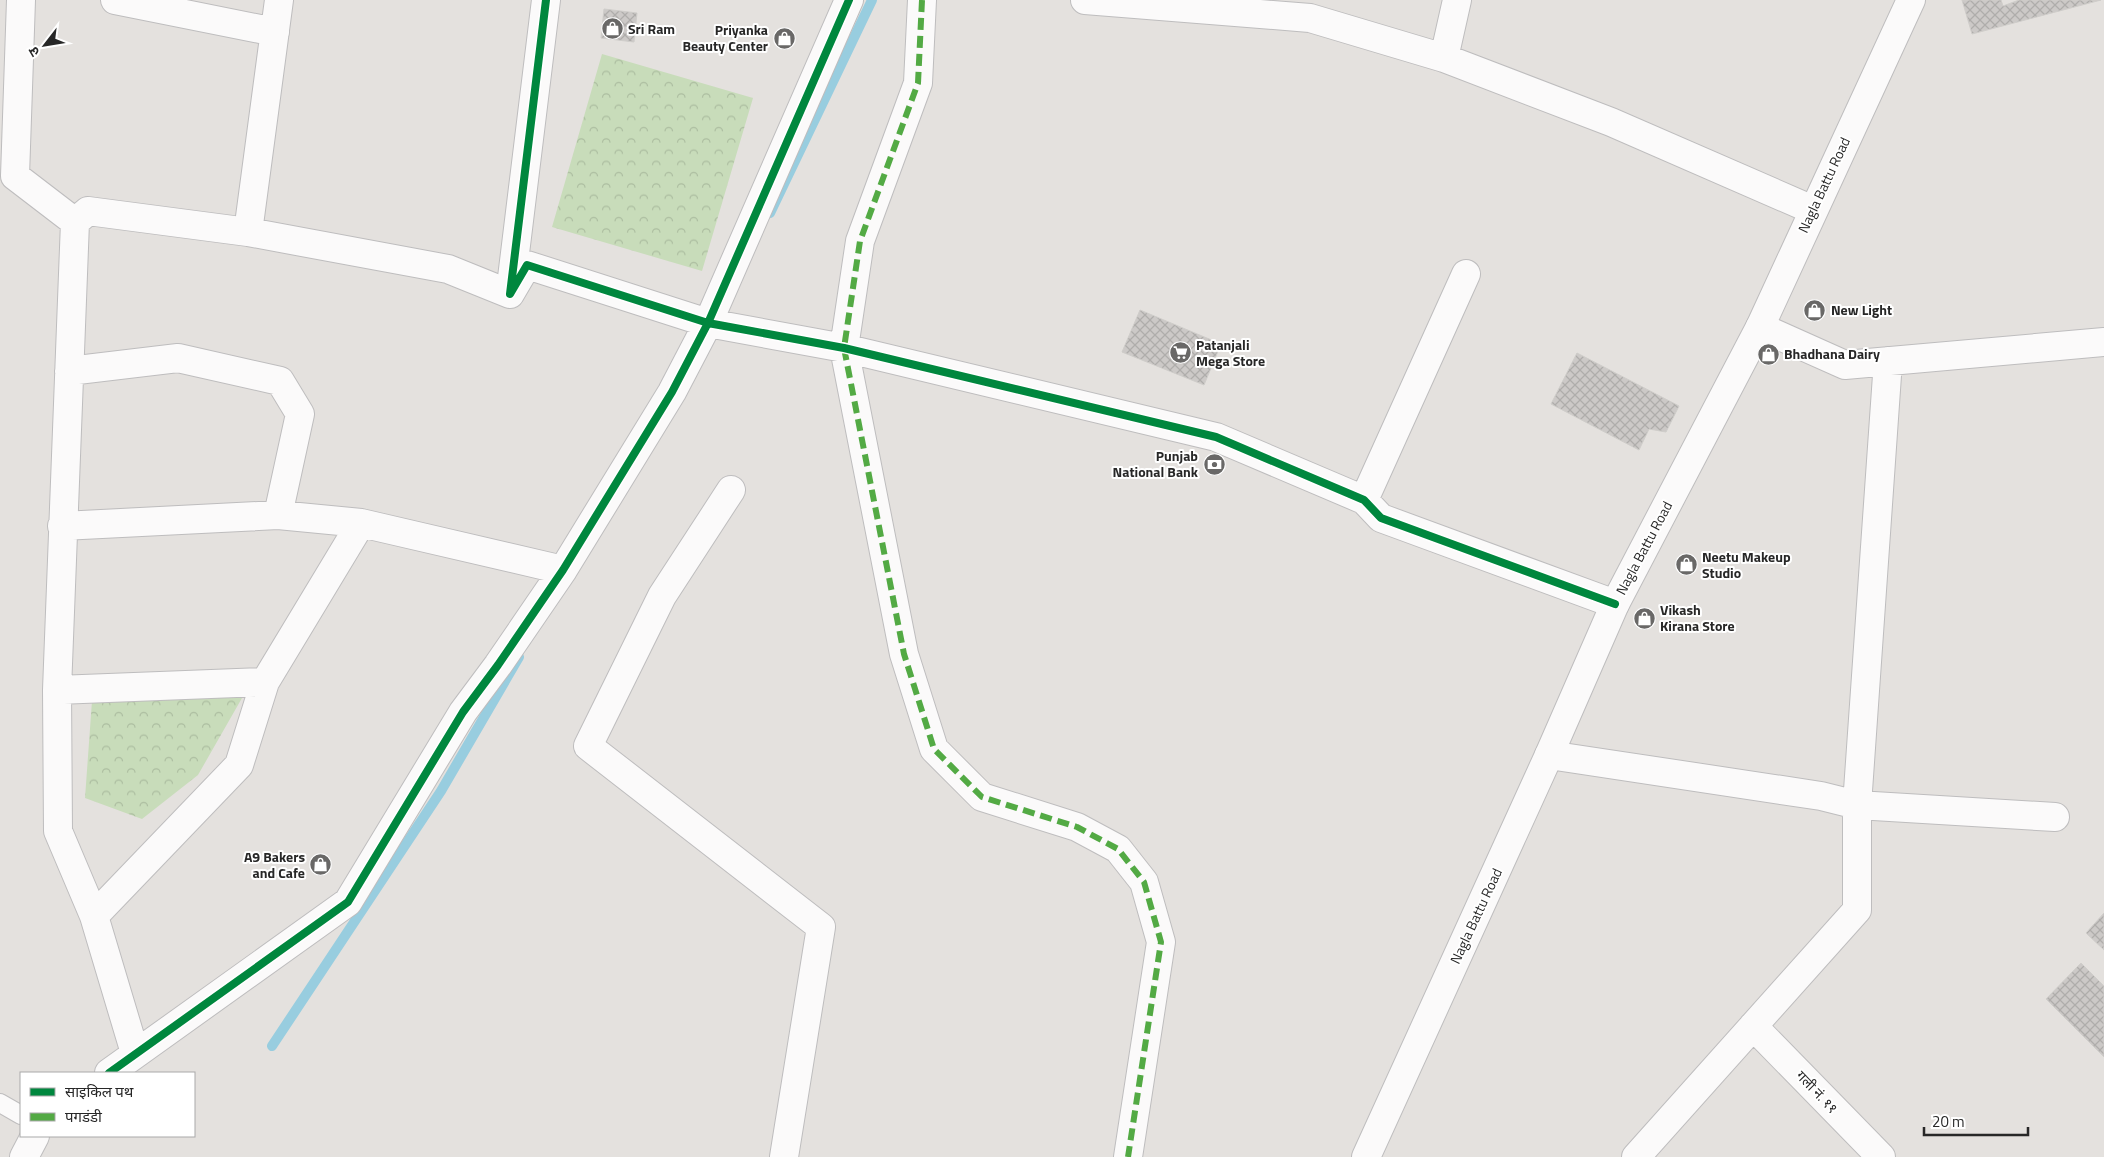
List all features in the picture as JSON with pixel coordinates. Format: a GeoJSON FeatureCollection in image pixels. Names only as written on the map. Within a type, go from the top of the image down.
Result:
{"type":"FeatureCollection","features":[{"type":"Feature","properties":{"kind":"street"},"geometry":{"type":"LineString","coordinates":[[20,0],[15,176],[75,222]]}},
{"type":"Feature","properties":{"kind":"street"},"geometry":{"type":"LineString","coordinates":[[115,0],[275,32]]}},
{"type":"Feature","properties":{"kind":"street"},"geometry":{"type":"LineString","coordinates":[[248,232],[279,0]]}},
{"type":"Feature","properties":{"kind":"street"},"geometry":{"type":"LineString","coordinates":[[510,294],[546,0]]}},
{"type":"Feature","properties":{"kind":"street"},"geometry":{"type":"LineString","coordinates":[[110,1072],[348,902],[464,712],[563,570],[672,392],[719,325],[849,0]]}},
{"type":"Feature","properties":{"kind":"street"},"geometry":{"type":"LineString","coordinates":[[922,0],[918,83],[860,241],[844,348],[904,654],[934,749],[982,797],[1077,827],[1118,849],[1144,882],[1161,942],[1128,1157]]}},
{"type":"Feature","properties":{"kind":"street"},"geometry":{"type":"LineString","coordinates":[[1085,0],[1310,18],[1444,58],[1611,122],[1813,210]]}},
{"type":"Feature","properties":{"kind":"street"},"geometry":{"type":"LineString","coordinates":[[1444,58],[1457,0]]}},
{"type":"Feature","properties":{"kind":"street","name":"Nagla Battu Road"},"geometry":{"type":"LineString","coordinates":[[1366,1157],[1549,755],[1615,604],[1760,326],[1911,0]]}},
{"type":"Feature","properties":{"kind":"street"},"geometry":{"type":"LineString","coordinates":[[135,1053],[94,916],[58,831],[57,690],[75,222],[88,211],[248,232],[448,269],[510,294]]}},
{"type":"Feature","properties":{"kind":"street"},"geometry":{"type":"LineString","coordinates":[[510,294],[527,264],[719,325],[844,348],[1216,437],[1364,500],[1381,518],[1615,604]]}},
{"type":"Feature","properties":{"kind":"street"},"geometry":{"type":"LineString","coordinates":[[1364,500],[1466,274]]}},
{"type":"Feature","properties":{"kind":"street"},"geometry":{"type":"LineString","coordinates":[[1760,326],[1845,365],[2104,342]]}},
{"type":"Feature","properties":{"kind":"street"},"geometry":{"type":"LineString","coordinates":[[69,371],[178,358],[280,381],[300,414],[278,515]]}},
{"type":"Feature","properties":{"kind":"street"},"geometry":{"type":"LineString","coordinates":[[1636,1157],[1857,910],[1857,805],[1888,361]]}},
{"type":"Feature","properties":{"kind":"street"},"geometry":{"type":"LineString","coordinates":[[731,490],[662,596],[588,746],[821,927],[784,1157]]}},
{"type":"Feature","properties":{"kind":"street"},"geometry":{"type":"LineString","coordinates":[[62,526],[278,515],[361,523],[563,570]]}},
{"type":"Feature","properties":{"kind":"street"},"geometry":{"type":"LineString","coordinates":[[94,916],[239,765],[265,682],[361,523]]}},
{"type":"Feature","properties":{"kind":"street"},"geometry":{"type":"LineString","coordinates":[[57,690],[265,682]]}},
{"type":"Feature","properties":{"kind":"street"},"geometry":{"type":"LineString","coordinates":[[1549,755],[1821,796],[1857,805],[2056,817]]}},
{"type":"Feature","properties":{"kind":"street","name":"गली नं. ११"},"geometry":{"type":"LineString","coordinates":[[1753,1026],[1881,1157]]}},
{"type":"Feature","properties":{"kind":"street"},"geometry":{"type":"LineString","coordinates":[[24,1157],[35,1137]]}},
{"type":"Feature","properties":{"kind":"lane"},"geometry":{"type":"LineString","coordinates":[[0,1103],[20,1114]]}},
{"type":"Feature","properties":{"kind":"green space"},"geometry":{"type":"Polygon","coordinates":[[[602,54],[753,98],[702,271],[552,227],[602,54]]]}},
{"type":"Feature","properties":{"kind":"green space"},"geometry":{"type":"Polygon","coordinates":[[[93,687],[242,698],[198,775],[142,819],[85,798],[93,687]]]}},
{"type":"Feature","properties":{"kind":"building"},"geometry":{"type":"Polygon","coordinates":[[[1962,0],[2001,0],[2003,6],[2019,0],[2101,0],[1972,34],[1962,0]]]}},
{"type":"Feature","properties":{"kind":"building"},"geometry":{"type":"Polygon","coordinates":[[[604,9],[637,13],[634,42],[601,38],[604,9]]]}},
{"type":"Feature","properties":{"kind":"building"},"geometry":{"type":"Polygon","coordinates":[[[1140,310],[1221,344],[1204,385],[1122,352],[1140,310]]]}},
{"type":"Feature","properties":{"kind":"building"},"geometry":{"type":"Polygon","coordinates":[[[1577,353],[1679,406],[1666,432],[1649,429],[1639,450],[1551,404],[1577,353]]]}},
{"type":"Feature","properties":{"kind":"building"},"geometry":{"type":"Polygon","coordinates":[[[2104,913],[2104,950],[2086,933],[2104,913]]]}},
{"type":"Feature","properties":{"kind":"building"},"geometry":{"type":"Polygon","coordinates":[[[2081,963],[2104,986],[2104,1057],[2046,999],[2081,963]]]}},
{"type":"Feature","properties":{"kind":"waterway"},"geometry":{"type":"LineString","coordinates":[[770,213],[872,0]]}},
{"type":"Feature","properties":{"kind":"waterway"},"geometry":{"type":"LineString","coordinates":[[272,1046],[441,791],[519,657]]}},
{"type":"Feature","properties":{"kind":"marked path"},"geometry":{"type":"LineString","coordinates":[[922,0],[918,83],[860,241],[844,348],[904,654],[934,749],[982,797],[1077,827],[1118,849],[1144,882],[1161,942],[1128,1157]]}},
{"type":"Feature","properties":{"kind":"cycle path"},"geometry":{"type":"LineString","coordinates":[[546,0],[510,294],[527,265],[708,323],[844,348],[1216,437],[1364,500],[1381,518],[1615,604]]}},
{"type":"Feature","properties":{"kind":"cycle path"},"geometry":{"type":"LineString","coordinates":[[110,1072],[348,902],[463,712],[498,665],[563,570],[672,392],[708,323],[849,0]]}},
{"type":"Feature","properties":{"kind":"place","name":"Sri Ram"},"geometry":{"type":"Point","coordinates":[612,29]}},
{"type":"Feature","properties":{"kind":"place","name":"Priyanka Beauty Center"},"geometry":{"type":"Point","coordinates":[784,38]}},
{"type":"Feature","properties":{"kind":"place","name":"New Light"},"geometry":{"type":"Point","coordinates":[1815,310]}},
{"type":"Feature","properties":{"kind":"place","name":"Patanjali Mega Store"},"geometry":{"type":"Point","coordinates":[1180,353]}},
{"type":"Feature","properties":{"kind":"place","name":"Bhadhana Dairy"},"geometry":{"type":"Point","coordinates":[1768,354]}},
{"type":"Feature","properties":{"kind":"place","name":"Punjab National Bank"},"geometry":{"type":"Point","coordinates":[1214,464]}},
{"type":"Feature","properties":{"kind":"place","name":"Neetu Makeup Studio"},"geometry":{"type":"Point","coordinates":[1686,565]}},
{"type":"Feature","properties":{"kind":"place","name":"Vikash Kirana Store"},"geometry":{"type":"Point","coordinates":[1644,618]}},
{"type":"Feature","properties":{"kind":"place","name":"A9 Bakers and Cafe"},"geometry":{"type":"Point","coordinates":[321,865]}}]}
